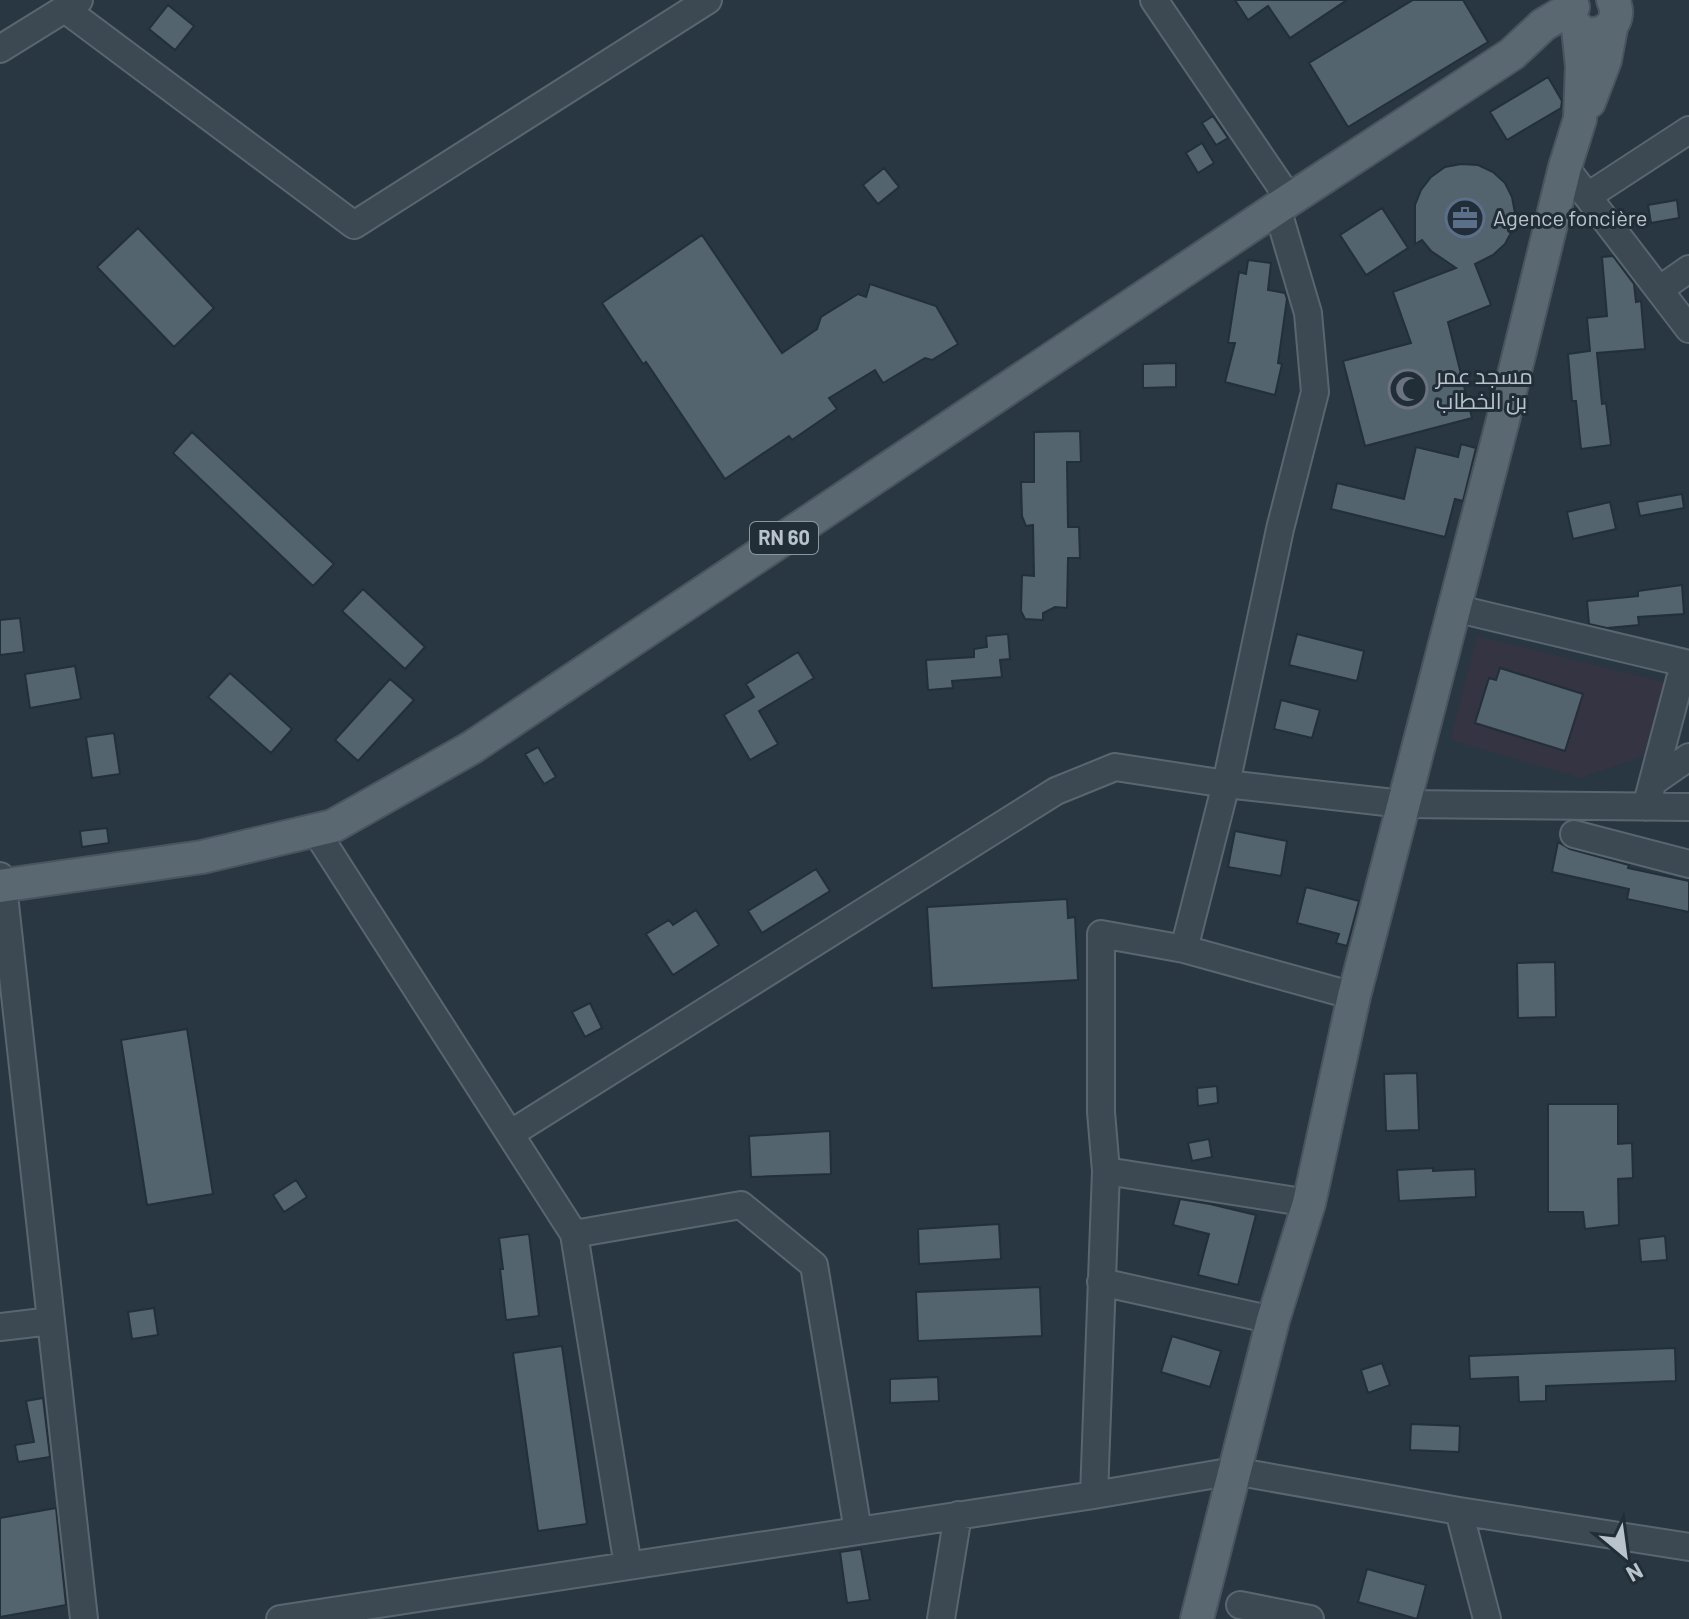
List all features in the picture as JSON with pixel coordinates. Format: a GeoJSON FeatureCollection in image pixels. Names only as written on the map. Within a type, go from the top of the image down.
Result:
{"type":"FeatureCollection","features":[{"type":"Feature","properties":{"kind":"main road","name":"RN 60"},"geometry":{"type":"LineString","coordinates":[[1,883],[202,857],[333,826],[471,748],[1512,54],[1543,25],[1592,13]]}},
{"type":"Feature","properties":{"kind":"main road"},"geometry":{"type":"LineString","coordinates":[[1197,1619],[1273,1320],[1309,1203],[1354,996],[1507,405],[1565,167],[1580,119],[1605,60],[1592,13]]}},
{"type":"Feature","properties":{"kind":"street"},"geometry":{"type":"LineString","coordinates":[[0,49],[72,4],[354,225],[708,0]]}},
{"type":"Feature","properties":{"kind":"street"},"geometry":{"type":"LineString","coordinates":[[1154,0],[1284,204],[1308,313],[1315,392],[1280,529],[1226,784],[1184,949]]}},
{"type":"Feature","properties":{"kind":"street"},"geometry":{"type":"LineString","coordinates":[[1588,196],[1689,130]]}},
{"type":"Feature","properties":{"kind":"street"},"geometry":{"type":"LineString","coordinates":[[1565,167],[1689,329]]}},
{"type":"Feature","properties":{"kind":"street"},"geometry":{"type":"LineString","coordinates":[[1659,290],[1689,269]]}},
{"type":"Feature","properties":{"kind":"street"},"geometry":{"type":"LineString","coordinates":[[1454,608],[1689,664]]}},
{"type":"Feature","properties":{"kind":"street"},"geometry":{"type":"LineString","coordinates":[[1650,795],[1680,679],[1689,673]]}},
{"type":"Feature","properties":{"kind":"street"},"geometry":{"type":"LineString","coordinates":[[1650,795],[1689,757]]}},
{"type":"Feature","properties":{"kind":"street"},"geometry":{"type":"LineString","coordinates":[[510,1134],[1056,791],[1115,767],[1226,784],[1403,804],[1650,795],[1689,807]]}},
{"type":"Feature","properties":{"kind":"street"},"geometry":{"type":"LineString","coordinates":[[315,830],[574,1234],[628,1566]]}},
{"type":"Feature","properties":{"kind":"street"},"geometry":{"type":"LineString","coordinates":[[1574,834],[1689,864]]}},
{"type":"Feature","properties":{"kind":"street"},"geometry":{"type":"LineString","coordinates":[[1,883],[84,1619]]}},
{"type":"Feature","properties":{"kind":"street"},"geometry":{"type":"LineString","coordinates":[[1094,1495],[1106,1171],[1101,1112],[1101,934],[1184,949],[1354,996]]}},
{"type":"Feature","properties":{"kind":"street"},"geometry":{"type":"LineString","coordinates":[[1106,1171],[1309,1203]]}},
{"type":"Feature","properties":{"kind":"street"},"geometry":{"type":"LineString","coordinates":[[574,1234],[741,1205],[814,1265],[858,1531]]}},
{"type":"Feature","properties":{"kind":"street"},"geometry":{"type":"LineString","coordinates":[[1101,1282],[1273,1320]]}},
{"type":"Feature","properties":{"kind":"street"},"geometry":{"type":"LineString","coordinates":[[0,1327],[51,1321]]}},
{"type":"Feature","properties":{"kind":"street"},"geometry":{"type":"LineString","coordinates":[[280,1619],[1234,1471],[1689,1547]]}},
{"type":"Feature","properties":{"kind":"street"},"geometry":{"type":"LineString","coordinates":[[1459,1511],[1487,1619]]}},
{"type":"Feature","properties":{"kind":"street"},"geometry":{"type":"LineString","coordinates":[[941,1619],[958,1515]]}},
{"type":"Feature","properties":{"kind":"street"},"geometry":{"type":"LineString","coordinates":[[1240,1605],[1310,1619]]}},
{"type":"Feature","properties":{"kind":"shaded area"},"geometry":{"type":"Polygon","coordinates":[[[1477,636],[1665,682],[1648,755],[1580,778],[1450,740],[1477,636]]]}},
{"type":"Feature","properties":{"kind":"building"},"geometry":{"type":"Polygon","coordinates":[[[1235,0],[1347,0],[1290,38],[1268,6],[1248,20],[1235,0]]]}},
{"type":"Feature","properties":{"kind":"building"},"geometry":{"type":"Polygon","coordinates":[[[1413,0],[1463,0],[1488,42],[1348,127],[1309,63],[1413,0]]]}},
{"type":"Feature","properties":{"kind":"building"},"geometry":{"type":"Polygon","coordinates":[[[168,5],[194,26],[175,50],[149,29],[168,5]]]}},
{"type":"Feature","properties":{"kind":"building"},"geometry":{"type":"Polygon","coordinates":[[[1548,77],[1562,101],[1561,108],[1507,140],[1490,112],[1548,77]]]}},
{"type":"Feature","properties":{"kind":"building"},"geometry":{"type":"Polygon","coordinates":[[[1213,116],[1228,138],[1216,145],[1202,123],[1213,116]]]}},
{"type":"Feature","properties":{"kind":"building"},"geometry":{"type":"Polygon","coordinates":[[[1202,143],[1214,163],[1198,173],[1186,153],[1202,143]]]}},
{"type":"Feature","properties":{"kind":"building"},"geometry":{"type":"Polygon","coordinates":[[[1478,165],[1493,172],[1505,183],[1515,213],[1513,229],[1505,244],[1493,255],[1475,264],[1491,305],[1448,322],[1472,418],[1365,446],[1343,361],[1411,343],[1393,292],[1456,268],[1431,251],[1422,240],[1415,244],[1415,205],[1431,177],[1445,167],[1478,165]]]}},
{"type":"Feature","properties":{"kind":"building"},"geometry":{"type":"Polygon","coordinates":[[[884,168],[899,187],[878,204],[863,185],[884,168]]]}},
{"type":"Feature","properties":{"kind":"building"},"geometry":{"type":"Polygon","coordinates":[[[1677,200],[1679,218],[1651,223],[1648,205],[1677,200]]]}},
{"type":"Feature","properties":{"kind":"building"},"geometry":{"type":"Polygon","coordinates":[[[1382,208],[1408,248],[1366,275],[1340,235],[1382,208]]]}},
{"type":"Feature","properties":{"kind":"building"},"geometry":{"type":"Polygon","coordinates":[[[138,228],[214,308],[174,347],[97,267],[138,228]]]}},
{"type":"Feature","properties":{"kind":"building"},"geometry":{"type":"Polygon","coordinates":[[[702,235],[782,353],[817,329],[821,317],[858,294],[866,297],[870,284],[936,306],[958,344],[932,360],[925,358],[883,383],[875,370],[829,398],[837,409],[792,440],[789,436],[725,479],[602,303],[702,235]]]}},
{"type":"Feature","properties":{"kind":"building"},"geometry":{"type":"Polygon","coordinates":[[[1613,256],[1634,284],[1636,302],[1641,301],[1645,349],[1597,353],[1602,404],[1606,403],[1611,445],[1581,449],[1576,401],[1572,401],[1568,354],[1590,351],[1587,318],[1607,316],[1602,257],[1613,256]]]}},
{"type":"Feature","properties":{"kind":"building"},"geometry":{"type":"Polygon","coordinates":[[[1248,260],[1271,263],[1268,290],[1285,293],[1287,299],[1278,363],[1282,364],[1275,395],[1225,382],[1235,343],[1228,343],[1239,272],[1246,274],[1248,260]]]}},
{"type":"Feature","properties":{"kind":"building"},"geometry":{"type":"Polygon","coordinates":[[[1176,363],[1176,387],[1143,388],[1143,364],[1176,363]]]}},
{"type":"Feature","properties":{"kind":"building"},"geometry":{"type":"Polygon","coordinates":[[[1080,431],[1081,462],[1067,462],[1068,527],[1079,527],[1080,558],[1068,558],[1067,608],[1055,607],[1043,613],[1043,620],[1025,619],[1021,611],[1022,575],[1034,576],[1033,525],[1026,526],[1022,516],[1021,482],[1034,482],[1034,432],[1080,431]]]}},
{"type":"Feature","properties":{"kind":"building"},"geometry":{"type":"Polygon","coordinates":[[[192,432],[334,564],[313,586],[173,453],[192,432]]]}},
{"type":"Feature","properties":{"kind":"building"},"geometry":{"type":"Polygon","coordinates":[[[1461,444],[1476,448],[1463,501],[1455,499],[1445,537],[1331,509],[1337,483],[1404,499],[1416,447],[1458,457],[1461,444]]]}},
{"type":"Feature","properties":{"kind":"building"},"geometry":{"type":"Polygon","coordinates":[[[1682,494],[1684,508],[1640,516],[1637,502],[1682,494]]]}},
{"type":"Feature","properties":{"kind":"building"},"geometry":{"type":"Polygon","coordinates":[[[1610,502],[1616,529],[1573,539],[1567,512],[1610,502]]]}},
{"type":"Feature","properties":{"kind":"building"},"geometry":{"type":"Polygon","coordinates":[[[1682,585],[1684,614],[1638,617],[1639,625],[1607,628],[1589,624],[1587,601],[1638,596],[1638,591],[1682,585]]]}},
{"type":"Feature","properties":{"kind":"building"},"geometry":{"type":"Polygon","coordinates":[[[363,589],[425,647],[405,669],[342,611],[363,589]]]}},
{"type":"Feature","properties":{"kind":"building"},"geometry":{"type":"Polygon","coordinates":[[[20,618],[24,652],[0,655],[0,620],[20,618]]]}},
{"type":"Feature","properties":{"kind":"building"},"geometry":{"type":"Polygon","coordinates":[[[1008,634],[1010,659],[1000,660],[1002,677],[952,681],[953,688],[928,690],[926,660],[974,657],[974,649],[987,647],[986,636],[1008,634]]]}},
{"type":"Feature","properties":{"kind":"building"},"geometry":{"type":"Polygon","coordinates":[[[1297,634],[1364,651],[1357,681],[1289,665],[1297,634]]]}},
{"type":"Feature","properties":{"kind":"building"},"geometry":{"type":"Polygon","coordinates":[[[798,652],[814,678],[759,711],[778,744],[750,760],[724,715],[754,697],[746,684],[798,652]]]}},
{"type":"Feature","properties":{"kind":"building"},"geometry":{"type":"Polygon","coordinates":[[[75,666],[81,699],[30,708],[25,674],[75,666]]]}},
{"type":"Feature","properties":{"kind":"building"},"geometry":{"type":"Polygon","coordinates":[[[1500,668],[1583,694],[1565,751],[1475,723],[1489,678],[1496,680],[1500,668]]]}},
{"type":"Feature","properties":{"kind":"building"},"geometry":{"type":"Polygon","coordinates":[[[230,673],[292,729],[271,753],[208,697],[230,673]]]}},
{"type":"Feature","properties":{"kind":"building"},"geometry":{"type":"Polygon","coordinates":[[[390,679],[414,700],[358,761],[335,740],[390,679]]]}},
{"type":"Feature","properties":{"kind":"building"},"geometry":{"type":"Polygon","coordinates":[[[1281,700],[1320,710],[1312,738],[1274,729],[1281,700]]]}},
{"type":"Feature","properties":{"kind":"building"},"geometry":{"type":"Polygon","coordinates":[[[114,733],[120,774],[92,778],[86,737],[114,733]]]}},
{"type":"Feature","properties":{"kind":"building"},"geometry":{"type":"Polygon","coordinates":[[[538,747],[556,777],[544,784],[525,754],[538,747]]]}},
{"type":"Feature","properties":{"kind":"building"},"geometry":{"type":"Polygon","coordinates":[[[107,828],[109,843],[82,847],[80,831],[107,828]]]}},
{"type":"Feature","properties":{"kind":"building"},"geometry":{"type":"Polygon","coordinates":[[[1235,831],[1287,841],[1281,876],[1228,867],[1235,831]]]}},
{"type":"Feature","properties":{"kind":"building"},"geometry":{"type":"Polygon","coordinates":[[[1558,842],[1570,849],[1629,865],[1628,868],[1689,881],[1689,912],[1627,899],[1629,889],[1552,872],[1558,842]]]}},
{"type":"Feature","properties":{"kind":"building"},"geometry":{"type":"Polygon","coordinates":[[[816,869],[830,891],[762,933],[748,911],[816,869]]]}},
{"type":"Feature","properties":{"kind":"building"},"geometry":{"type":"Polygon","coordinates":[[[1306,887],[1359,901],[1347,946],[1336,943],[1339,934],[1297,923],[1306,887]]]}},
{"type":"Feature","properties":{"kind":"building"},"geometry":{"type":"Polygon","coordinates":[[[1067,899],[1068,918],[1075,917],[1078,980],[932,988],[927,907],[1067,899]]]}},
{"type":"Feature","properties":{"kind":"building"},"geometry":{"type":"Polygon","coordinates":[[[696,910],[719,945],[673,975],[646,934],[669,920],[673,925],[696,910]]]}},
{"type":"Feature","properties":{"kind":"building"},"geometry":{"type":"Polygon","coordinates":[[[1555,962],[1556,1017],[1518,1018],[1517,963],[1555,962]]]}},
{"type":"Feature","properties":{"kind":"building"},"geometry":{"type":"Polygon","coordinates":[[[590,1003],[602,1028],[585,1037],[572,1012],[590,1003]]]}},
{"type":"Feature","properties":{"kind":"building"},"geometry":{"type":"Polygon","coordinates":[[[187,1029],[213,1194],[147,1205],[121,1040],[187,1029]]]}},
{"type":"Feature","properties":{"kind":"building"},"geometry":{"type":"Polygon","coordinates":[[[1417,1073],[1419,1130],[1386,1131],[1384,1074],[1417,1073]]]}},
{"type":"Feature","properties":{"kind":"building"},"geometry":{"type":"Polygon","coordinates":[[[1217,1086],[1218,1103],[1198,1106],[1197,1088],[1217,1086]]]}},
{"type":"Feature","properties":{"kind":"building"},"geometry":{"type":"Polygon","coordinates":[[[1548,1104],[1618,1104],[1618,1144],[1632,1143],[1633,1178],[1618,1179],[1619,1225],[1585,1229],[1583,1212],[1548,1212],[1548,1104]]]}},
{"type":"Feature","properties":{"kind":"building"},"geometry":{"type":"Polygon","coordinates":[[[830,1131],[831,1174],[751,1177],[749,1136],[830,1131]]]}},
{"type":"Feature","properties":{"kind":"building"},"geometry":{"type":"Polygon","coordinates":[[[1209,1139],[1212,1157],[1192,1161],[1188,1143],[1209,1139]]]}},
{"type":"Feature","properties":{"kind":"building"},"geometry":{"type":"Polygon","coordinates":[[[1433,1168],[1433,1171],[1475,1169],[1476,1197],[1399,1201],[1397,1170],[1433,1168]]]}},
{"type":"Feature","properties":{"kind":"building"},"geometry":{"type":"Polygon","coordinates":[[[296,1180],[307,1197],[284,1212],[273,1195],[296,1180]]]}},
{"type":"Feature","properties":{"kind":"building"},"geometry":{"type":"Polygon","coordinates":[[[1180,1199],[1256,1215],[1238,1285],[1198,1275],[1209,1234],[1173,1225],[1180,1199]]]}},
{"type":"Feature","properties":{"kind":"building"},"geometry":{"type":"Polygon","coordinates":[[[999,1224],[1001,1259],[919,1264],[918,1229],[999,1224]]]}},
{"type":"Feature","properties":{"kind":"building"},"geometry":{"type":"Polygon","coordinates":[[[529,1234],[539,1316],[506,1320],[499,1238],[529,1234]]]}},
{"type":"Feature","properties":{"kind":"building"},"geometry":{"type":"Polygon","coordinates":[[[1665,1236],[1667,1260],[1641,1262],[1639,1239],[1665,1236]]]}},
{"type":"Feature","properties":{"kind":"building"},"geometry":{"type":"Polygon","coordinates":[[[1040,1287],[1042,1336],[918,1341],[916,1292],[1040,1287]]]}},
{"type":"Feature","properties":{"kind":"building"},"geometry":{"type":"Polygon","coordinates":[[[154,1308],[158,1335],[132,1339],[128,1312],[154,1308]]]}},
{"type":"Feature","properties":{"kind":"building"},"geometry":{"type":"Polygon","coordinates":[[[1172,1336],[1221,1351],[1210,1387],[1161,1372],[1172,1336]]]}},
{"type":"Feature","properties":{"kind":"building"},"geometry":{"type":"Polygon","coordinates":[[[562,1346],[587,1524],[538,1531],[513,1353],[562,1346]]]}},
{"type":"Feature","properties":{"kind":"building"},"geometry":{"type":"Polygon","coordinates":[[[1675,1348],[1676,1381],[1546,1386],[1546,1401],[1519,1402],[1518,1377],[1470,1379],[1469,1356],[1675,1348]]]}},
{"type":"Feature","properties":{"kind":"building"},"geometry":{"type":"Polygon","coordinates":[[[1382,1363],[1390,1385],[1368,1393],[1361,1370],[1382,1363]]]}},
{"type":"Feature","properties":{"kind":"building"},"geometry":{"type":"Polygon","coordinates":[[[938,1377],[939,1401],[890,1403],[890,1379],[938,1377]]]}},
{"type":"Feature","properties":{"kind":"building"},"geometry":{"type":"Polygon","coordinates":[[[43,1398],[50,1457],[18,1462],[15,1445],[34,1442],[26,1401],[43,1398]]]}},
{"type":"Feature","properties":{"kind":"building"},"geometry":{"type":"Polygon","coordinates":[[[1411,1424],[1460,1426],[1459,1452],[1410,1450],[1411,1424]]]}},
{"type":"Feature","properties":{"kind":"building"},"geometry":{"type":"Polygon","coordinates":[[[56,1508],[66,1605],[0,1617],[0,1518],[56,1508]]]}},
{"type":"Feature","properties":{"kind":"building"},"geometry":{"type":"Polygon","coordinates":[[[861,1549],[870,1600],[847,1603],[840,1552],[861,1549]]]}},
{"type":"Feature","properties":{"kind":"building"},"geometry":{"type":"Polygon","coordinates":[[[1367,1569],[1426,1585],[1417,1619],[1358,1602],[1367,1569]]]}},
{"type":"Feature","properties":{"kind":"place","name":"Agence foncière"},"geometry":{"type":"Point","coordinates":[1465,218]}},
{"type":"Feature","properties":{"kind":"place","name":"مسجد عمر بن الخطاب"},"geometry":{"type":"Point","coordinates":[1408,389]}}]}
